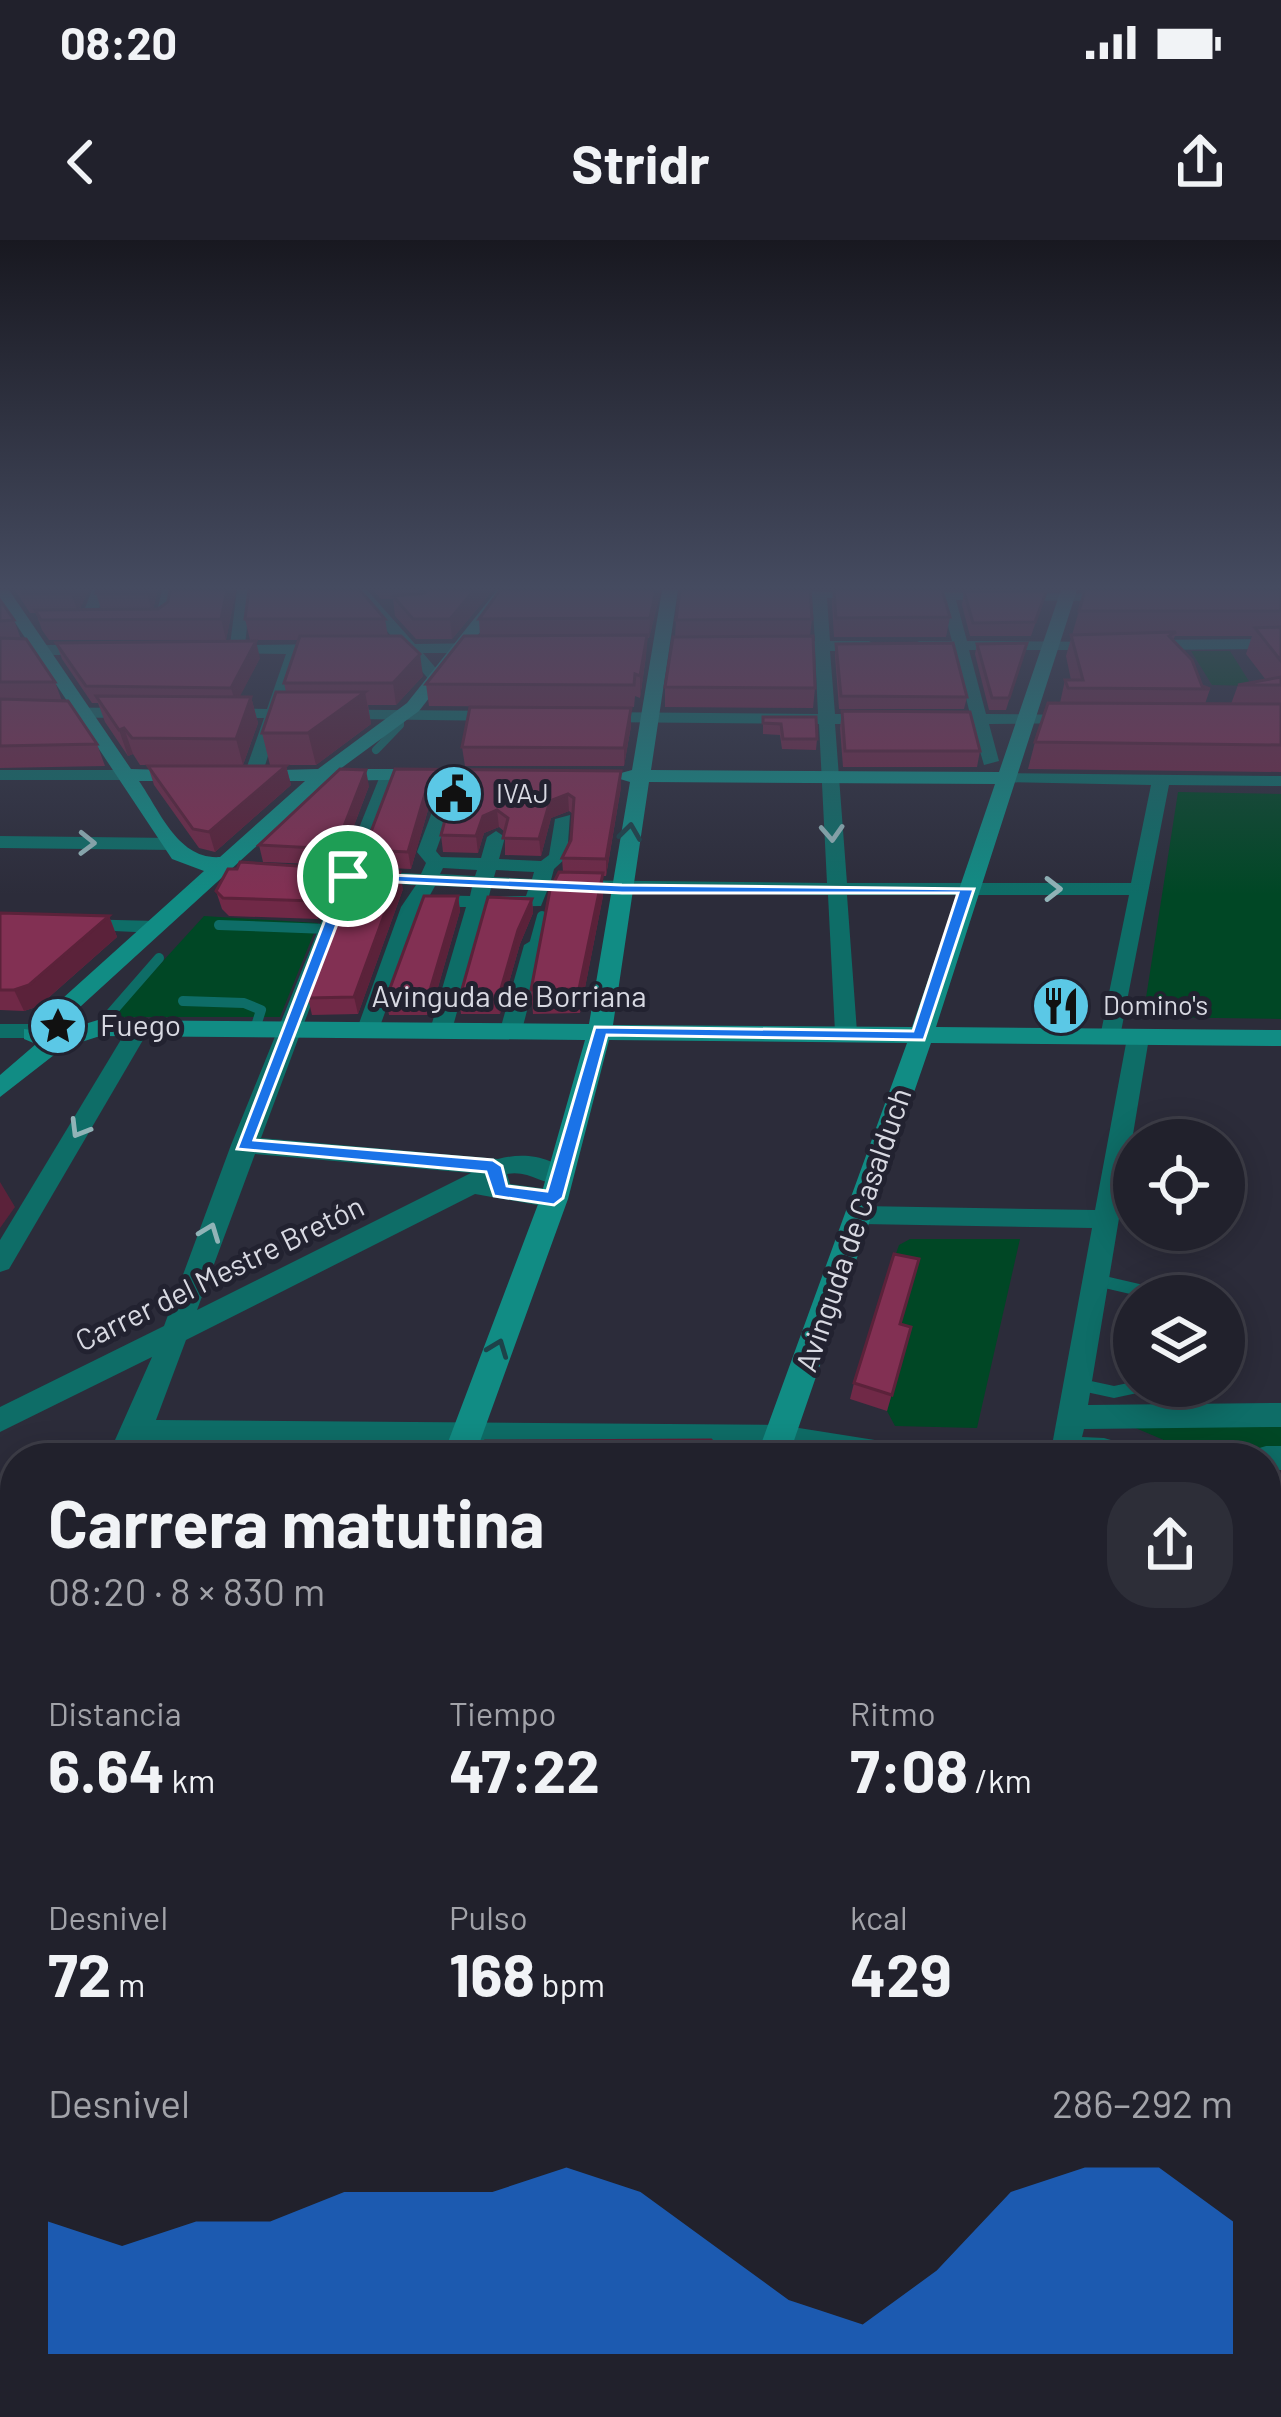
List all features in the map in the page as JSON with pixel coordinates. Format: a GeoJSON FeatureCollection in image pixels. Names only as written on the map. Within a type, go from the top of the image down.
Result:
{"type":"FeatureCollection","features":[{"type":"Feature","properties":{"kind":"main road"},"geometry":{"type":"LineString","coordinates":[[69,692],[176,850],[200,865],[225,863]]}},
{"type":"Feature","properties":{"kind":"main road"},"geometry":{"type":"LineString","coordinates":[[157,927],[323,775],[423,692]]}},
{"type":"Feature","properties":{"kind":"main road"},"geometry":{"type":"LineString","coordinates":[[463,1443],[557,1188],[601,1030],[650,692]]}},
{"type":"Feature","properties":{"kind":"main road","name":"Avinguda de Casalduch"},"geometry":{"type":"LineString","coordinates":[[778,1443],[862,1215],[967,889],[997,770],[1034,692]]}},
{"type":"Feature","properties":{"kind":"main road"},"geometry":{"type":"LineString","coordinates":[[607,776],[829,777],[997,770]]}},
{"type":"Feature","properties":{"kind":"main road"},"geometry":{"type":"LineString","coordinates":[[127,775],[454,776]]}},
{"type":"Feature","properties":{"kind":"main road"},"geometry":{"type":"LineString","coordinates":[[0,1090],[155,944],[176,850]]}},
{"type":"Feature","properties":{"kind":"main road"},"geometry":{"type":"LineString","coordinates":[[0,1067],[65,1027]]}},
{"type":"Feature","properties":{"kind":"main road","name":"Avinguda de Borriana"},"geometry":{"type":"LineString","coordinates":[[65,1027],[1281,1038]]}},
{"type":"Feature","properties":{"kind":"street"},"geometry":{"type":"LineString","coordinates":[[232,775],[274,714],[281,692]]}},
{"type":"Feature","properties":{"kind":"street"},"geometry":{"type":"LineString","coordinates":[[825,692],[846,1032]]}},
{"type":"Feature","properties":{"kind":"street"},"geometry":{"type":"LineString","coordinates":[[969,692],[997,770],[1281,782]]}},
{"type":"Feature","properties":{"kind":"street"},"geometry":{"type":"LineString","coordinates":[[0,712],[155,713]]}},
{"type":"Feature","properties":{"kind":"street"},"geometry":{"type":"LineString","coordinates":[[202,713],[517,716]]}},
{"type":"Feature","properties":{"kind":"street"},"geometry":{"type":"LineString","coordinates":[[586,717],[889,719]]}},
{"type":"Feature","properties":{"kind":"street"},"geometry":{"type":"LineString","coordinates":[[911,719],[1094,720]]}},
{"type":"Feature","properties":{"kind":"street"},"geometry":{"type":"LineString","coordinates":[[0,775],[127,775]]}},
{"type":"Feature","properties":{"kind":"street"},"geometry":{"type":"LineString","coordinates":[[130,1443],[388,775]]}},
{"type":"Feature","properties":{"kind":"street"},"geometry":{"type":"LineString","coordinates":[[1111,1037],[1161,780]]}},
{"type":"Feature","properties":{"kind":"street"},"geometry":{"type":"LineString","coordinates":[[368,1029],[411,908],[426,881],[426,852],[441,812]]}},
{"type":"Feature","properties":{"kind":"street"},"geometry":{"type":"LineString","coordinates":[[426,881],[483,883],[527,906],[540,898],[544,876],[557,856],[564,819]]}},
{"type":"Feature","properties":{"kind":"street"},"geometry":{"type":"LineString","coordinates":[[441,1030],[496,836]]}},
{"type":"Feature","properties":{"kind":"street"},"geometry":{"type":"LineString","coordinates":[[0,842],[176,850]]}},
{"type":"Feature","properties":{"kind":"street"},"geometry":{"type":"LineString","coordinates":[[225,863],[266,872],[426,881],[483,883],[544,876],[622,889],[1139,890]]}},
{"type":"Feature","properties":{"kind":"street"},"geometry":{"type":"LineString","coordinates":[[44,925],[157,927]]}},
{"type":"Feature","properties":{"kind":"street"},"geometry":{"type":"LineString","coordinates":[[511,1030],[534,945]]}},
{"type":"Feature","properties":{"kind":"street"},"geometry":{"type":"LineString","coordinates":[[0,1031],[65,1027]]}},
{"type":"Feature","properties":{"kind":"street"},"geometry":{"type":"LineString","coordinates":[[0,1262],[139,1028]]}},
{"type":"Feature","properties":{"kind":"street"},"geometry":{"type":"LineString","coordinates":[[1067,1443],[1138,1037]]}},
{"type":"Feature","properties":{"kind":"street"},"geometry":{"type":"LineString","coordinates":[[243,1145],[496,1179]]}},
{"type":"Feature","properties":{"kind":"street","name":"Carrer del Mestre Bretón"},"geometry":{"type":"LineString","coordinates":[[0,1420],[469,1187],[496,1179],[557,1188]]}},
{"type":"Feature","properties":{"kind":"street"},"geometry":{"type":"LineString","coordinates":[[862,1215],[1108,1220]]}},
{"type":"Feature","properties":{"kind":"street"},"geometry":{"type":"LineString","coordinates":[[1071,1417],[1281,1415]]}},
{"type":"Feature","properties":{"kind":"lane"},"geometry":{"type":"LineString","coordinates":[[376,750],[400,724],[400,715]]}},
{"type":"Feature","properties":{"kind":"lane"},"geometry":{"type":"LineString","coordinates":[[534,945],[542,916]]}},
{"type":"Feature","properties":{"kind":"lane"},"geometry":{"type":"LineString","coordinates":[[219,925],[328,929]]}},
{"type":"Feature","properties":{"kind":"lane"},"geometry":{"type":"LineString","coordinates":[[65,1027],[159,958]]}},
{"type":"Feature","properties":{"kind":"lane"},"geometry":{"type":"LineString","coordinates":[[183,1001],[244,1003],[261,1010],[255,1029]]}},
{"type":"Feature","properties":{"kind":"lane"},"geometry":{"type":"LineString","coordinates":[[1096,1280],[1113,1284]]}},
{"type":"Feature","properties":{"kind":"lane"},"geometry":{"type":"LineString","coordinates":[[1077,1384],[1113,1392]]}},
{"type":"Feature","properties":{"kind":"green space"},"geometry":{"type":"Polygon","coordinates":[[[1178,792],[1281,794],[1281,1019],[1143,1017],[1178,792]]]}},
{"type":"Feature","properties":{"kind":"green space"},"geometry":{"type":"Polygon","coordinates":[[[204,916],[318,923],[280,1017],[112,1017],[204,916]]]}},
{"type":"Feature","properties":{"kind":"green space"},"geometry":{"type":"Polygon","coordinates":[[[910,1239],[1020,1239],[977,1428],[895,1426],[887,1411],[906,1345],[895,1341],[914,1277],[890,1271],[899,1245],[910,1239]]]}},
{"type":"Feature","properties":{"kind":"green space"},"geometry":{"type":"Polygon","coordinates":[[[1281,1405],[1281,1443],[1171,1443],[1105,1415],[1281,1405]]]}},
{"type":"Feature","properties":{"kind":"building"},"geometry":{"type":"Polygon","coordinates":[[[276,692],[365,692],[308,733],[262,733],[276,692]]]}},
{"type":"Feature","properties":{"kind":"building"},"geometry":{"type":"Polygon","coordinates":[[[841,692],[966,692],[967,697],[841,696],[841,692]]]}},
{"type":"Feature","properties":{"kind":"building"},"geometry":{"type":"Polygon","coordinates":[[[990,692],[1011,692],[1009,698],[992,698],[990,692]]]}},
{"type":"Feature","properties":{"kind":"building"},"geometry":{"type":"Polygon","coordinates":[[[96,696],[251,697],[236,739],[132,738],[124,728],[119,730],[96,696]]]}},
{"type":"Feature","properties":{"kind":"building"},"geometry":{"type":"Polygon","coordinates":[[[0,699],[68,701],[97,744],[0,746],[0,699]]]}},
{"type":"Feature","properties":{"kind":"building"},"geometry":{"type":"Polygon","coordinates":[[[1048,703],[1281,704],[1281,745],[1035,742],[1048,703]]]}},
{"type":"Feature","properties":{"kind":"building"},"geometry":{"type":"Polygon","coordinates":[[[470,707],[631,708],[624,748],[462,747],[470,707]]]}},
{"type":"Feature","properties":{"kind":"building"},"geometry":{"type":"Polygon","coordinates":[[[842,711],[970,712],[980,751],[845,751],[842,711]]]}},
{"type":"Feature","properties":{"kind":"building"},"geometry":{"type":"Polygon","coordinates":[[[763,717],[816,717],[817,739],[783,739],[781,724],[763,723],[763,717]]]}},
{"type":"Feature","properties":{"kind":"building"},"geometry":{"type":"Polygon","coordinates":[[[148,766],[286,766],[209,832],[193,829],[148,766]]]}},
{"type":"Feature","properties":{"kind":"building"},"geometry":{"type":"Polygon","coordinates":[[[340,769],[366,770],[335,849],[259,845],[340,769]]]}},
{"type":"Feature","properties":{"kind":"building"},"geometry":{"type":"Polygon","coordinates":[[[395,769],[621,771],[606,859],[562,858],[571,840],[574,798],[568,794],[550,801],[539,839],[503,838],[508,818],[497,810],[483,816],[476,836],[441,835],[452,794],[436,786],[425,794],[408,852],[364,850],[395,769]]]}},
{"type":"Feature","properties":{"kind":"building"},"geometry":{"type":"Polygon","coordinates":[[[240,862],[327,868],[314,901],[223,898],[216,891],[228,869],[237,869],[240,862]]]}},
{"type":"Feature","properties":{"kind":"building"},"geometry":{"type":"Polygon","coordinates":[[[357,870],[400,872],[354,997],[308,998],[357,870]]]}},
{"type":"Feature","properties":{"kind":"building"},"geometry":{"type":"Polygon","coordinates":[[[559,872],[603,873],[579,989],[531,990],[550,890],[559,872]]]}},
{"type":"Feature","properties":{"kind":"building"},"geometry":{"type":"Polygon","coordinates":[[[424,896],[458,896],[427,1000],[386,999],[424,896]]]}},
{"type":"Feature","properties":{"kind":"building"},"geometry":{"type":"Polygon","coordinates":[[[488,897],[532,899],[498,999],[459,1000],[488,897]]]}},
{"type":"Feature","properties":{"kind":"building"},"geometry":{"type":"Polygon","coordinates":[[[0,913],[109,916],[29,985],[0,990],[0,913]]]}},
{"type":"Feature","properties":{"kind":"building"},"geometry":{"type":"Polygon","coordinates":[[[894,1254],[919,1259],[900,1324],[911,1327],[892,1395],[854,1383],[894,1254]]]}},
{"type":"Feature","properties":{"kind":"building"},"geometry":{"type":"Polygon","coordinates":[[[711,1440],[713,1443],[482,1443],[711,1440]]]}},
{"type":"Feature","properties":{"kind":"place","name":"IVAJ"},"geometry":{"type":"Point","coordinates":[454,794]}},
{"type":"Feature","properties":{"kind":"place","name":"Domino's"},"geometry":{"type":"Point","coordinates":[1061,1006]}},
{"type":"Feature","properties":{"kind":"place","name":"Fuego"},"geometry":{"type":"Point","coordinates":[58,1026]}},
{"type":"Feature","properties":{"kind":"route"},"geometry":{"type":"LineString","coordinates":[[348,876],[622,889],[967,889],[919,1037],[880,1032],[601,1030],[554,1198],[500,1192],[493,1166],[243,1145],[348,876]]}}]}
